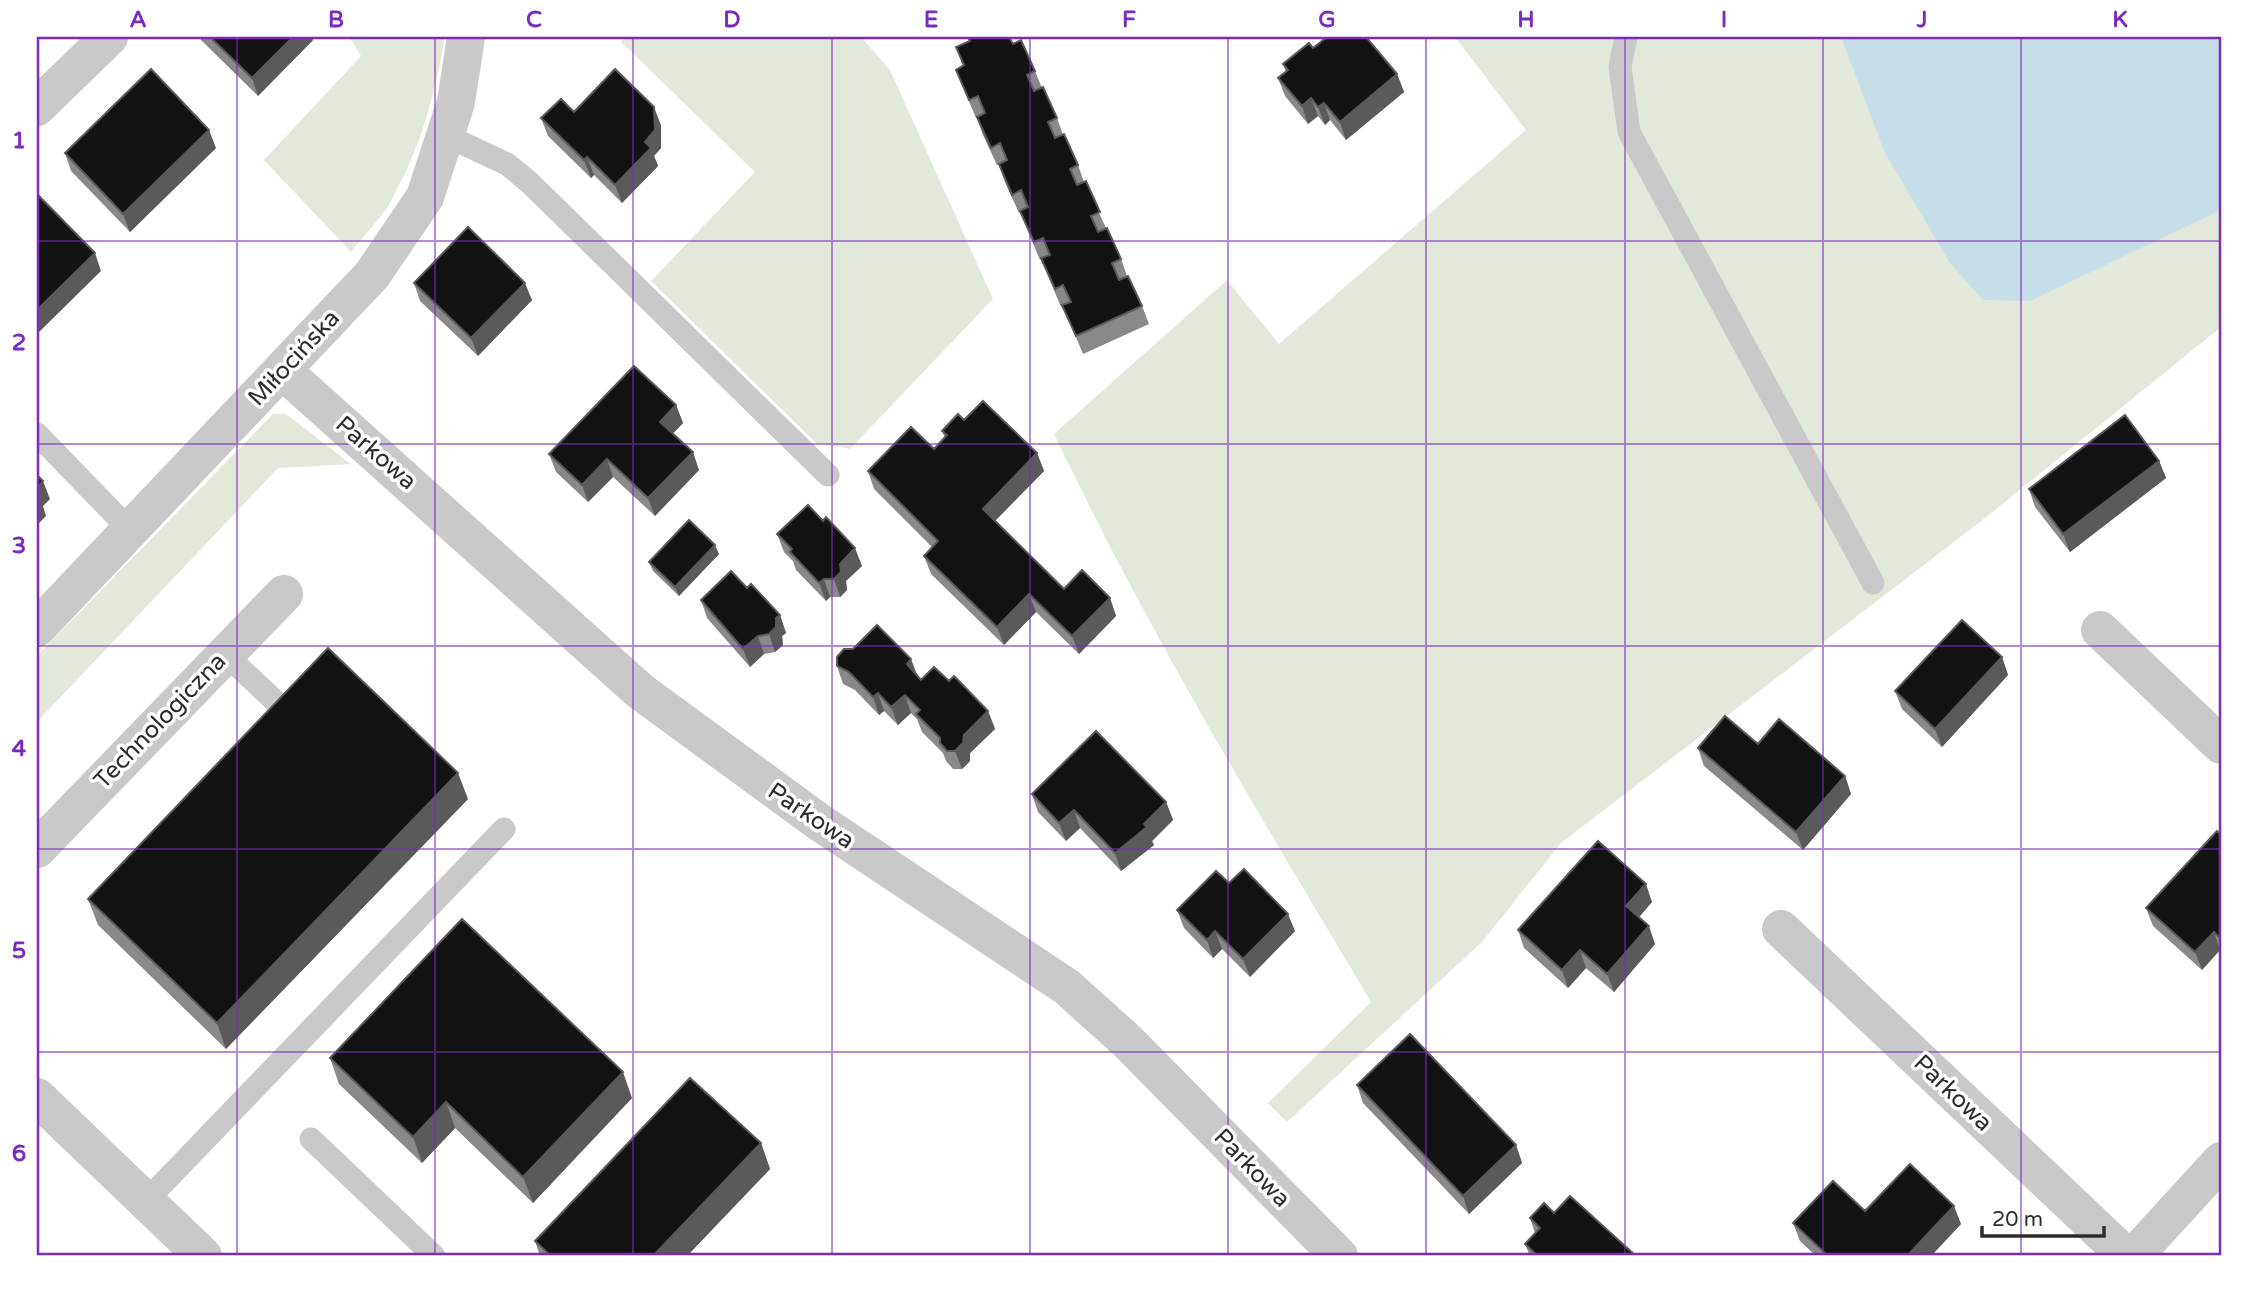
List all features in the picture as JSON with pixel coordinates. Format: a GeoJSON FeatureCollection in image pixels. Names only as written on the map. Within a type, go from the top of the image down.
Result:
{"type":"FeatureCollection","features":[{"type":"Feature","properties":{"kind":"street"},"geometry":{"type":"LineString","coordinates":[[37,107],[109,37]]}},
{"type":"Feature","properties":{"kind":"street","name":"Miłocińska"},"geometry":{"type":"LineString","coordinates":[[37,628],[372,275],[425,197],[456,102],[466,37]]}},
{"type":"Feature","properties":{"kind":"street","name":"Parkowa"},"geometry":{"type":"LineString","coordinates":[[283,371],[640,691],[808,815],[1067,986],[1128,1041],[1339,1256]]}},
{"type":"Feature","properties":{"kind":"street","name":"Technologiczna"},"geometry":{"type":"LineString","coordinates":[[37,849],[284,594]]}},
{"type":"Feature","properties":{"kind":"street"},"geometry":{"type":"LineString","coordinates":[[2099,631],[2221,745]]}},
{"type":"Feature","properties":{"kind":"street","name":"Parkowa"},"geometry":{"type":"LineString","coordinates":[[1781,929],[2126,1256]]}},
{"type":"Feature","properties":{"kind":"street"},"geometry":{"type":"LineString","coordinates":[[37,1097],[203,1256]]}},
{"type":"Feature","properties":{"kind":"street"},"geometry":{"type":"LineString","coordinates":[[2134,1256],[2221,1161]]}},
{"type":"Feature","properties":{"kind":"lane"},"geometry":{"type":"LineString","coordinates":[[1626,37],[1620,67],[1629,132],[1873,583]]}},
{"type":"Feature","properties":{"kind":"lane"},"geometry":{"type":"LineString","coordinates":[[445,135],[507,164],[529,182],[828,475]]}},
{"type":"Feature","properties":{"kind":"lane"},"geometry":{"type":"LineString","coordinates":[[37,434],[129,529]]}},
{"type":"Feature","properties":{"kind":"lane"},"geometry":{"type":"LineString","coordinates":[[225,653],[276,702]]}},
{"type":"Feature","properties":{"kind":"lane"},"geometry":{"type":"LineString","coordinates":[[146,1201],[504,829]]}},
{"type":"Feature","properties":{"kind":"lane"},"geometry":{"type":"LineString","coordinates":[[311,1139],[434,1256]]}},
{"type":"Feature","properties":{"kind":"green space"},"geometry":{"type":"Polygon","coordinates":[[[349,37],[445,37],[431,101],[410,162],[387,208],[351,252],[264,160],[361,56],[349,37]]]}},
{"type":"Feature","properties":{"kind":"green space"},"geometry":{"type":"Polygon","coordinates":[[[626,37],[861,37],[890,70],[993,299],[850,449],[816,443],[651,281],[755,172],[621,42],[626,37]]]}},
{"type":"Feature","properties":{"kind":"green space"},"geometry":{"type":"Polygon","coordinates":[[[1455,37],[2221,37],[2221,327],[1980,522],[1561,843],[1482,942],[1287,1122],[1268,1103],[1371,1002],[1166,651],[1054,434],[1227,280],[1279,344],[1526,130],[1455,37]]]}},
{"type":"Feature","properties":{"kind":"green space"},"geometry":{"type":"Polygon","coordinates":[[[273,414],[286,414],[351,464],[278,468],[37,722],[37,656],[273,414]]]}},
{"type":"Feature","properties":{"kind":"water"},"geometry":{"type":"Polygon","coordinates":[[[1841,37],[2221,37],[2221,210],[2030,301],[1983,300],[1950,263],[1885,153],[1841,37]]]}},
{"type":"Feature","properties":{"kind":"building"},"geometry":{"type":"Polygon","coordinates":[[[210,37],[293,37],[252,78],[210,37]]]}},
{"type":"Feature","properties":{"kind":"building"},"geometry":{"type":"Polygon","coordinates":[[[968,37],[1009,37],[1013,44],[1021,40],[1035,71],[1027,75],[1034,91],[1043,87],[1057,118],[1048,122],[1055,138],[1064,134],[1078,165],[1070,169],[1077,185],[1086,181],[1100,212],[1091,216],[1098,232],[1107,228],[1121,259],[1112,263],[1119,280],[1128,276],[1142,306],[1076,336],[1062,305],[1071,302],[1063,285],[1055,289],[1041,258],[1050,255],[1043,238],[1034,242],[1020,211],[1028,207],[1021,190],[1012,195],[999,164],[1007,160],[1000,143],[991,148],[977,117],[985,113],[978,96],[969,100],[956,70],[964,65],[956,47],[970,41],[968,37]]]}},
{"type":"Feature","properties":{"kind":"building"},"geometry":{"type":"Polygon","coordinates":[[[1327,37],[1366,37],[1397,74],[1340,122],[1324,103],[1318,107],[1311,98],[1302,106],[1278,78],[1288,70],[1283,64],[1309,43],[1313,48],[1327,37]]]}},
{"type":"Feature","properties":{"kind":"building"},"geometry":{"type":"Polygon","coordinates":[[[151,69],[209,130],[123,214],[65,153],[151,69]]]}},
{"type":"Feature","properties":{"kind":"building"},"geometry":{"type":"Polygon","coordinates":[[[615,69],[654,107],[655,130],[645,142],[651,148],[615,185],[587,157],[584,160],[541,118],[561,99],[574,112],[615,69]]]}},
{"type":"Feature","properties":{"kind":"building"},"geometry":{"type":"Polygon","coordinates":[[[37,194],[95,253],[37,310],[37,194]]]}},
{"type":"Feature","properties":{"kind":"building"},"geometry":{"type":"Polygon","coordinates":[[[468,227],[525,283],[471,338],[414,283],[468,227]]]}},
{"type":"Feature","properties":{"kind":"building"},"geometry":{"type":"Polygon","coordinates":[[[634,366],[676,405],[660,422],[693,452],[648,498],[607,459],[582,485],[549,454],[634,366]]]}},
{"type":"Feature","properties":{"kind":"building"},"geometry":{"type":"Polygon","coordinates":[[[983,401],[1037,453],[983,509],[1064,589],[1082,570],[1110,598],[1072,636],[1029,594],[997,627],[924,556],[938,541],[868,471],[911,427],[934,449],[947,435],[942,431],[958,414],[964,420],[983,401]]]}},
{"type":"Feature","properties":{"kind":"building"},"geometry":{"type":"Polygon","coordinates":[[[2125,415],[2159,461],[2063,534],[2029,489],[2125,415]]]}},
{"type":"Feature","properties":{"kind":"building"},"geometry":{"type":"Polygon","coordinates":[[[37,475],[43,481],[37,488],[37,475]]]}},
{"type":"Feature","properties":{"kind":"building"},"geometry":{"type":"Polygon","coordinates":[[[808,505],[823,521],[826,517],[855,548],[840,564],[841,572],[834,579],[824,579],[819,583],[777,534],[808,505]]]}},
{"type":"Feature","properties":{"kind":"building"},"geometry":{"type":"Polygon","coordinates":[[[689,520],[715,545],[675,587],[649,562],[689,520]]]}},
{"type":"Feature","properties":{"kind":"building"},"geometry":{"type":"Polygon","coordinates":[[[731,571],[747,588],[751,584],[780,615],[776,618],[776,627],[769,634],[758,636],[743,649],[701,600],[731,571]]]}},
{"type":"Feature","properties":{"kind":"building"},"geometry":{"type":"Polygon","coordinates":[[[1962,620],[2002,657],[1935,729],[1895,691],[1962,620]]]}},
{"type":"Feature","properties":{"kind":"building"},"geometry":{"type":"Polygon","coordinates":[[[877,625],[911,659],[907,664],[921,680],[934,667],[949,681],[954,676],[988,711],[964,735],[963,743],[955,751],[947,751],[940,743],[940,738],[916,714],[920,710],[905,695],[891,707],[878,693],[873,697],[849,672],[837,666],[837,657],[844,649],[853,649],[877,625]]]}},
{"type":"Feature","properties":{"kind":"building"},"geometry":{"type":"Polygon","coordinates":[[[328,648],[458,773],[217,1023],[88,899],[328,648]]]}},
{"type":"Feature","properties":{"kind":"building"},"geometry":{"type":"Polygon","coordinates":[[[1725,716],[1758,744],[1779,719],[1845,776],[1796,832],[1698,748],[1725,716]]]}},
{"type":"Feature","properties":{"kind":"building"},"geometry":{"type":"Polygon","coordinates":[[[1096,731],[1166,802],[1144,824],[1147,827],[1115,853],[1074,810],[1059,823],[1032,794],[1096,731]]]}},
{"type":"Feature","properties":{"kind":"building"},"geometry":{"type":"Polygon","coordinates":[[[2217,831],[2221,835],[2221,939],[2214,932],[2195,952],[2146,908],[2217,831]]]}},
{"type":"Feature","properties":{"kind":"building"},"geometry":{"type":"Polygon","coordinates":[[[1598,841],[1646,884],[1626,906],[1649,926],[1607,974],[1580,950],[1562,970],[1518,930],[1598,841]]]}},
{"type":"Feature","properties":{"kind":"building"},"geometry":{"type":"Polygon","coordinates":[[[1244,869],[1288,914],[1243,959],[1215,931],[1207,940],[1177,910],[1216,871],[1229,883],[1244,869]]]}},
{"type":"Feature","properties":{"kind":"building"},"geometry":{"type":"Polygon","coordinates":[[[462,919],[623,1072],[523,1177],[446,1102],[413,1137],[330,1058],[462,919]]]}},
{"type":"Feature","properties":{"kind":"building"},"geometry":{"type":"Polygon","coordinates":[[[1410,1034],[1516,1145],[1463,1196],[1357,1085],[1410,1034]]]}},
{"type":"Feature","properties":{"kind":"building"},"geometry":{"type":"Polygon","coordinates":[[[690,1078],[761,1143],[653,1256],[551,1256],[535,1241],[690,1078]]]}},
{"type":"Feature","properties":{"kind":"building"},"geometry":{"type":"Polygon","coordinates":[[[1910,1164],[1954,1206],[1907,1256],[1828,1256],[1793,1223],[1833,1181],[1865,1211],[1910,1164]]]}},
{"type":"Feature","properties":{"kind":"building"},"geometry":{"type":"Polygon","coordinates":[[[1570,1196],[1636,1256],[1538,1256],[1525,1244],[1540,1228],[1530,1218],[1544,1203],[1554,1213],[1570,1196]]]}}]}
